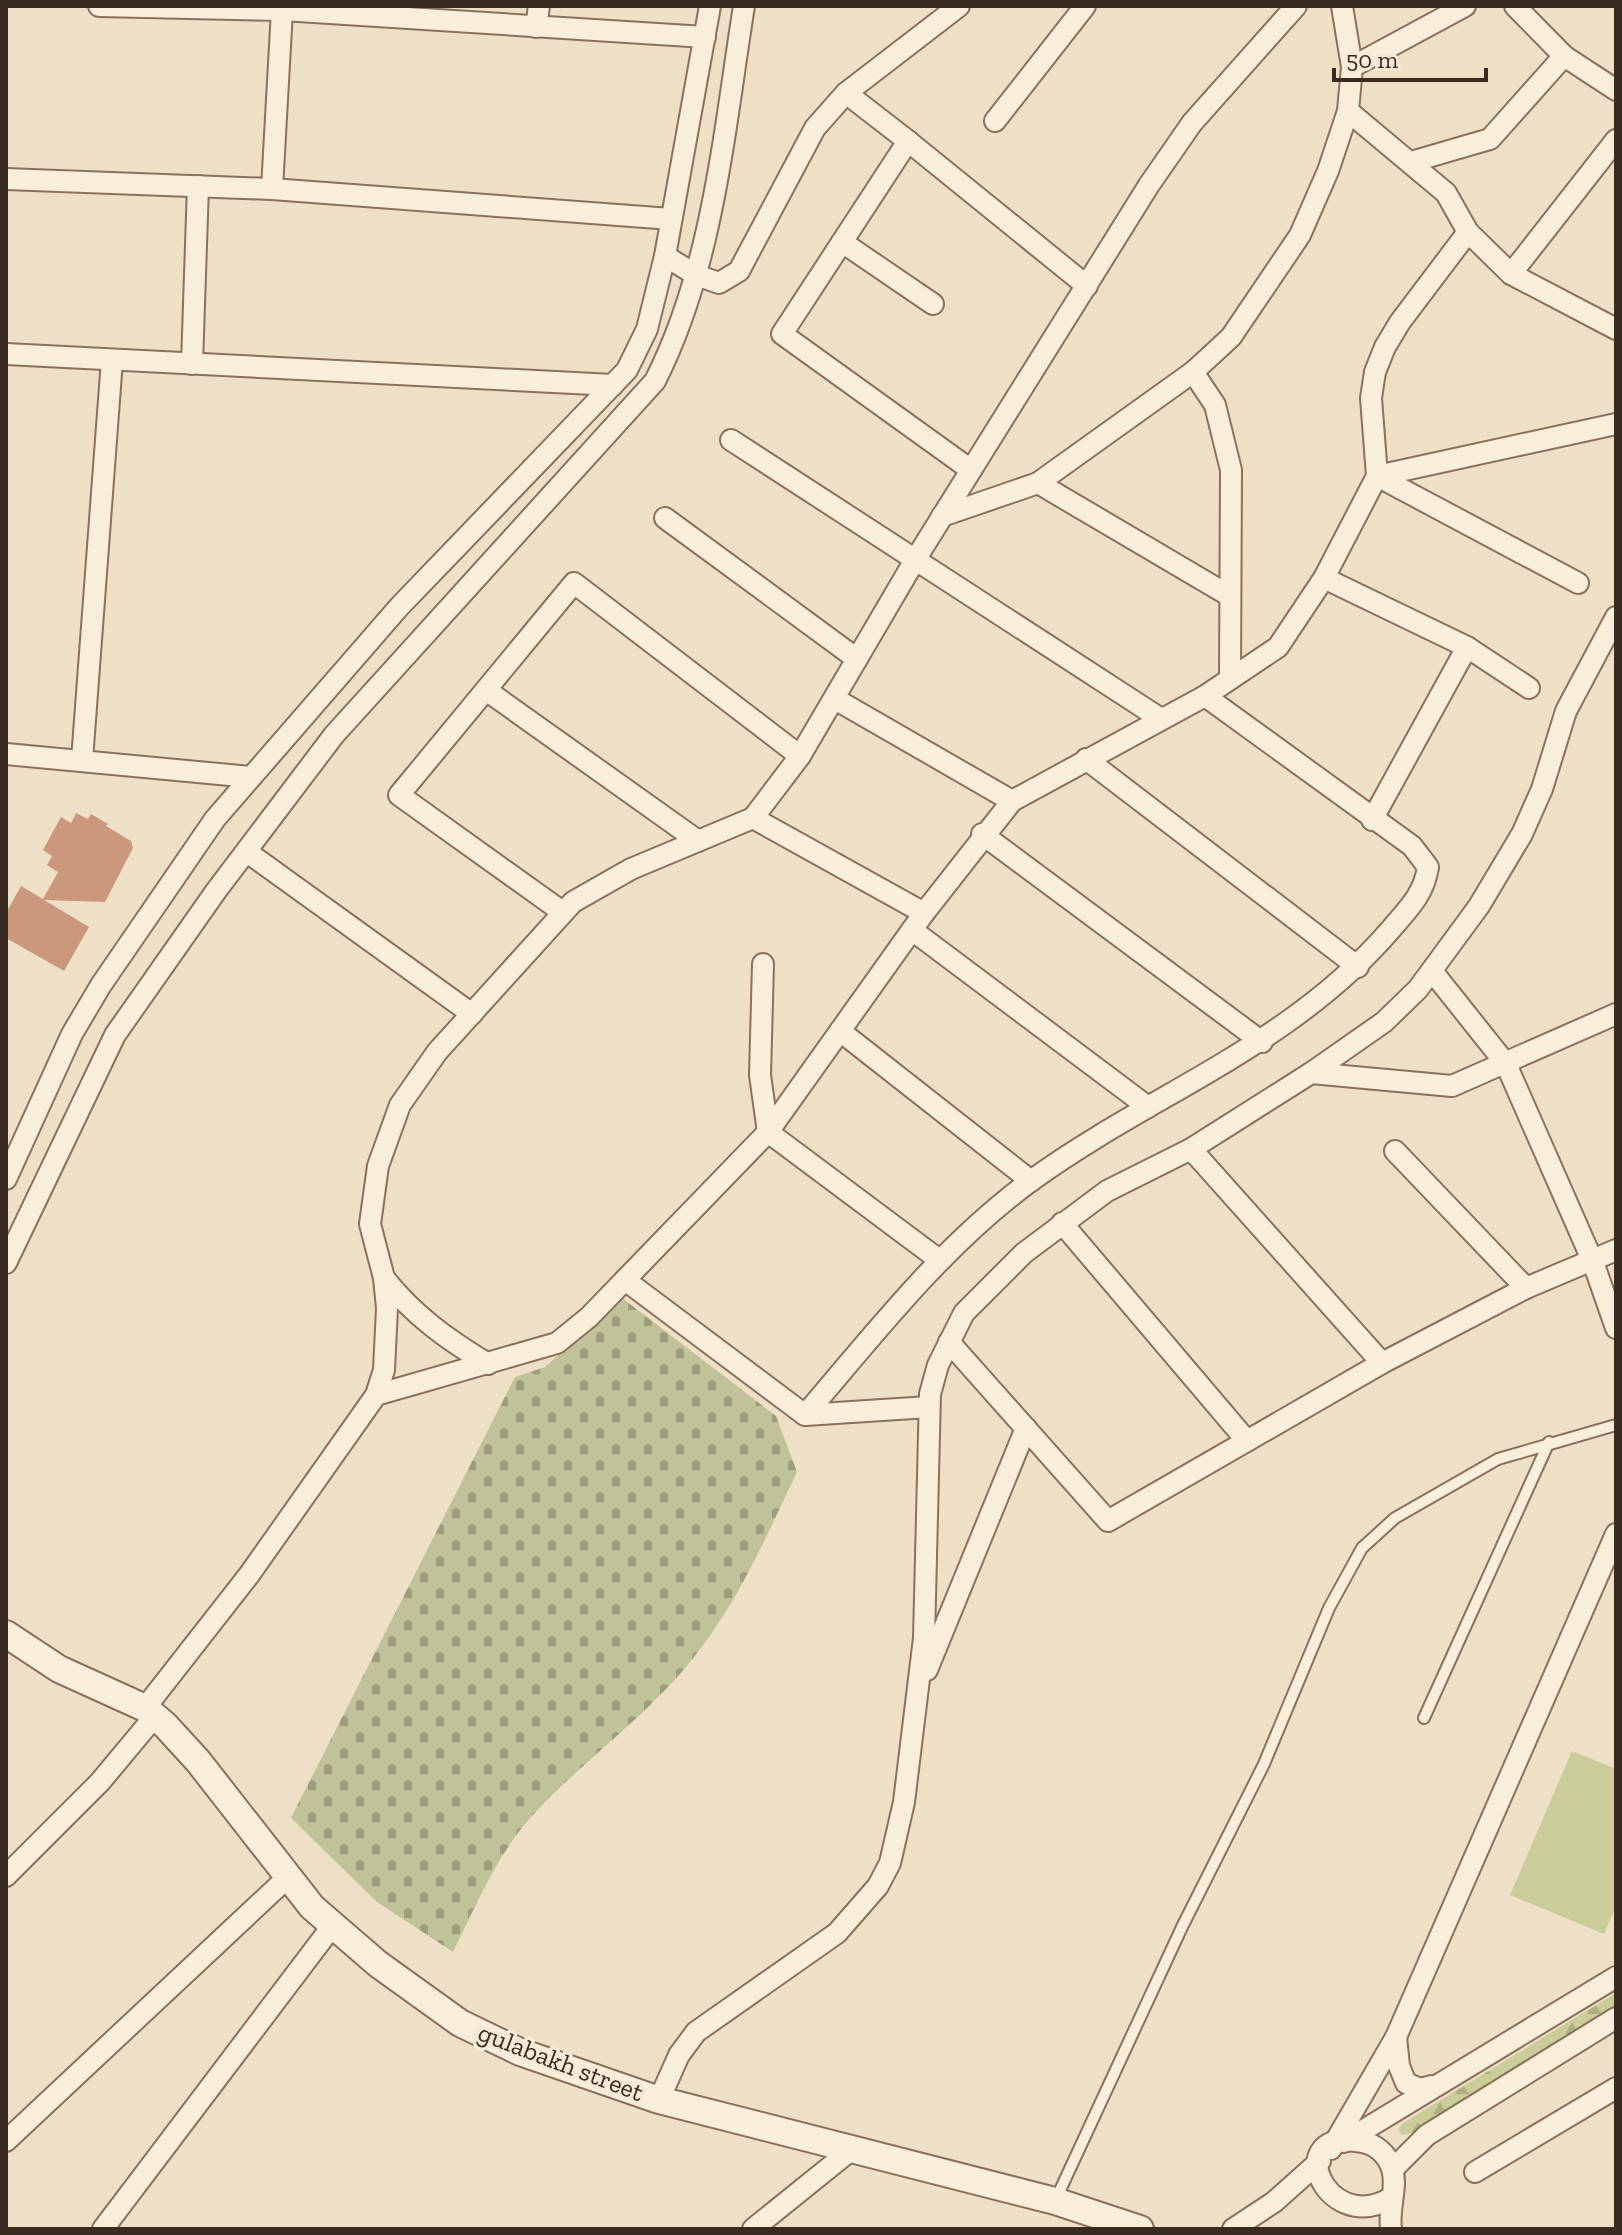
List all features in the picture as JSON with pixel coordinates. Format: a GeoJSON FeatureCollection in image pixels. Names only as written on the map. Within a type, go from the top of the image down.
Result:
{"type":"FeatureCollection","features":[{"type":"Feature","properties":{"kind":"street"},"geometry":{"type":"LineString","coordinates":[[99,6],[538,16],[705,37]]}},
{"type":"Feature","properties":{"kind":"street"},"geometry":{"type":"LineString","coordinates":[[6,1179],[72,1034],[101,985],[215,819],[399,607],[627,370],[647,329],[665,256],[710,6]]}},
{"type":"Feature","properties":{"kind":"street"},"geometry":{"type":"LineString","coordinates":[[6,1263],[115,1035],[134,1004],[366,697],[655,381],[676,339],[696,275],[744,6]]}},
{"type":"Feature","properties":{"kind":"street"},"geometry":{"type":"LineString","coordinates":[[665,256],[696,275],[719,283],[739,271],[815,128],[846,93],[959,6]]}},
{"type":"Feature","properties":{"kind":"street"},"geometry":{"type":"LineString","coordinates":[[995,121],[1085,6]]}},
{"type":"Feature","properties":{"kind":"street"},"geometry":{"type":"LineString","coordinates":[[6,1876],[100,1782],[376,1395],[386,1354],[384,1278],[370,1224],[378,1166],[400,1105],[437,1052],[561,911],[631,869],[753,818],[800,756],[942,516],[1173,149],[1296,6]]}},
{"type":"Feature","properties":{"kind":"street"},"geometry":{"type":"LineString","coordinates":[[942,516],[1038,483],[1193,372],[1231,337],[1300,235],[1348,111],[1352,67],[1342,6]]}},
{"type":"Feature","properties":{"kind":"street"},"geometry":{"type":"LineString","coordinates":[[1352,67],[1465,6]]}},
{"type":"Feature","properties":{"kind":"street"},"geometry":{"type":"LineString","coordinates":[[1515,6],[1564,56],[1616,90]]}},
{"type":"Feature","properties":{"kind":"street"},"geometry":{"type":"LineString","coordinates":[[272,189],[282,10]]}},
{"type":"Feature","properties":{"kind":"street"},"geometry":{"type":"LineString","coordinates":[[1411,162],[1490,139],[1564,56]]}},
{"type":"Feature","properties":{"kind":"street"},"geometry":{"type":"LineString","coordinates":[[846,93],[1087,286]]}},
{"type":"Feature","properties":{"kind":"street"},"geometry":{"type":"LineString","coordinates":[[1348,111],[1446,193],[1468,232],[1511,274],[1616,329]]}},
{"type":"Feature","properties":{"kind":"street"},"geometry":{"type":"LineString","coordinates":[[908,141],[782,334],[971,470]]}},
{"type":"Feature","properties":{"kind":"street"},"geometry":{"type":"LineString","coordinates":[[1511,274],[1613,149]]}},
{"type":"Feature","properties":{"kind":"street"},"geometry":{"type":"LineString","coordinates":[[6,179],[272,189],[671,219]]}},
{"type":"Feature","properties":{"kind":"street"},"geometry":{"type":"LineString","coordinates":[[192,364],[198,186]]}},
{"type":"Feature","properties":{"kind":"street"},"geometry":{"type":"LineString","coordinates":[[376,1395],[557,1343],[625,1280],[768,1132],[982,834],[1012,801],[1205,696],[1278,647],[1324,578],[1377,476],[1371,398],[1375,372],[1400,322],[1468,232]]}},
{"type":"Feature","properties":{"kind":"street"},"geometry":{"type":"LineString","coordinates":[[842,242],[933,304]]}},
{"type":"Feature","properties":{"kind":"street"},"geometry":{"type":"LineString","coordinates":[[6,354],[613,385]]}},
{"type":"Feature","properties":{"kind":"street"},"geometry":{"type":"LineString","coordinates":[[82,760],[112,360]]}},
{"type":"Feature","properties":{"kind":"street"},"geometry":{"type":"LineString","coordinates":[[1193,372],[1215,405],[1231,470],[1228,595],[1230,679]]}},
{"type":"Feature","properties":{"kind":"street"},"geometry":{"type":"LineString","coordinates":[[1377,476],[1616,424]]}},
{"type":"Feature","properties":{"kind":"street"},"geometry":{"type":"LineString","coordinates":[[731,440],[1161,719]]}},
{"type":"Feature","properties":{"kind":"street"},"geometry":{"type":"LineString","coordinates":[[1377,476],[1578,583]]}},
{"type":"Feature","properties":{"kind":"street"},"geometry":{"type":"LineString","coordinates":[[1038,483],[1228,595]]}},
{"type":"Feature","properties":{"kind":"street"},"geometry":{"type":"LineString","coordinates":[[665,518],[857,659]]}},
{"type":"Feature","properties":{"kind":"street"},"geometry":{"type":"LineString","coordinates":[[1324,578],[1467,647],[1529,688]]}},
{"type":"Feature","properties":{"kind":"street"},"geometry":{"type":"LineString","coordinates":[[561,911],[399,795],[574,583],[800,756]]}},
{"type":"Feature","properties":{"kind":"street"},"geometry":{"type":"LineString","coordinates":[[659,2100],[679,2055],[696,2032],[837,1933],[878,1886],[899,1834],[917,1696],[928,1552],[929,1407],[938,1365],[964,1313],[992,1283],[1062,1223],[1107,1191],[1191,1149],[1311,1073],[1391,1016],[1432,971],[1486,895],[1522,834],[1542,789],[1566,711],[1616,617]]}},
{"type":"Feature","properties":{"kind":"street"},"geometry":{"type":"LineString","coordinates":[[1372,820],[1467,647]]}},
{"type":"Feature","properties":{"kind":"street"},"geometry":{"type":"LineString","coordinates":[[486,690],[698,841]]}},
{"type":"Feature","properties":{"kind":"street"},"geometry":{"type":"LineString","coordinates":[[805,1415],[938,1259],[1031,1181],[1148,1107],[1262,1042],[1358,967],[1425,888],[1428,867],[1412,846],[1372,820],[1205,696]]}},
{"type":"Feature","properties":{"kind":"street"},"geometry":{"type":"LineString","coordinates":[[835,699],[1012,801]]}},
{"type":"Feature","properties":{"kind":"street"},"geometry":{"type":"LineString","coordinates":[[6,754],[251,777]]}},
{"type":"Feature","properties":{"kind":"street"},"geometry":{"type":"LineString","coordinates":[[1086,759],[1358,967]]}},
{"type":"Feature","properties":{"kind":"street"},"geometry":{"type":"LineString","coordinates":[[753,818],[924,913]]}},
{"type":"Feature","properties":{"kind":"street"},"geometry":{"type":"LineString","coordinates":[[982,834],[1262,1042]]}},
{"type":"Feature","properties":{"kind":"street"},"geometry":{"type":"LineString","coordinates":[[247,852],[472,1014]]}},
{"type":"Feature","properties":{"kind":"street"},"geometry":{"type":"LineString","coordinates":[[912,930],[1148,1107]]}},
{"type":"Feature","properties":{"kind":"street"},"geometry":{"type":"LineString","coordinates":[[763,964],[760,1075],[768,1132],[938,1259]]}},
{"type":"Feature","properties":{"kind":"street"},"geometry":{"type":"LineString","coordinates":[[1432,971],[1506,1064],[1593,1262],[1616,1328]]}},
{"type":"Feature","properties":{"kind":"street"},"geometry":{"type":"LineString","coordinates":[[1311,1073],[1452,1086],[1616,1014]]}},
{"type":"Feature","properties":{"kind":"street"},"geometry":{"type":"LineString","coordinates":[[840,1031],[1031,1181]]}},
{"type":"Feature","properties":{"kind":"street"},"geometry":{"type":"LineString","coordinates":[[1191,1149],[1382,1363]]}},
{"type":"Feature","properties":{"kind":"street"},"geometry":{"type":"LineString","coordinates":[[1395,1151],[1526,1288]]}},
{"type":"Feature","properties":{"kind":"street"},"geometry":{"type":"LineString","coordinates":[[1062,1223],[1247,1441]]}},
{"type":"Feature","properties":{"kind":"street"},"geometry":{"type":"LineString","coordinates":[[949,1342],[1108,1521],[1382,1363],[1526,1288],[1616,1250]]}},
{"type":"Feature","properties":{"kind":"street"},"geometry":{"type":"LineString","coordinates":[[384,1278],[406,1306],[488,1364]]}},
{"type":"Feature","properties":{"kind":"street"},"geometry":{"type":"LineString","coordinates":[[625,1280],[805,1415],[929,1407]]}},
{"type":"Feature","properties":{"kind":"street"},"geometry":{"type":"LineString","coordinates":[[917,1696],[1026,1428]]}},
{"type":"Feature","properties":{"kind":"street"},"geometry":{"type":"LineString","coordinates":[[1332,2151],[1360,2141],[1374,2146],[1386,2156],[1393,2169],[1394,2185],[1389,2199],[1379,2211],[1365,2218],[1350,2219],[1335,2215],[1317,2191],[1316,2175],[1396,2037],[1616,1534]]}},
{"type":"Feature","properties":{"kind":"street","name":"gulabakh street"},"geometry":{"type":"LineString","coordinates":[[6,1634],[59,1669],[150,1712],[198,1761],[312,1907],[378,1964],[460,2023],[520,2052],[659,2100],[1055,2201],[1140,2229]]}},
{"type":"Feature","properties":{"kind":"street","name":"gulabakh street"},"geometry":{"type":"LineString","coordinates":[[6,1656],[59,1669]]}},
{"type":"Feature","properties":{"kind":"street"},"geometry":{"type":"LineString","coordinates":[[6,2141],[288,1877]]}},
{"type":"Feature","properties":{"kind":"street"},"geometry":{"type":"LineString","coordinates":[[103,2229],[333,1925]]}},
{"type":"Feature","properties":{"kind":"street"},"geometry":{"type":"LineString","coordinates":[[1233,2229],[1274,2202],[1332,2151],[1432,2086],[1616,1977]]}},
{"type":"Feature","properties":{"kind":"street"},"geometry":{"type":"LineString","coordinates":[[1393,2169],[1427,2135],[1616,2018]]}},
{"type":"Feature","properties":{"kind":"street"},"geometry":{"type":"LineString","coordinates":[[1396,2037],[1399,2066],[1406,2083],[1420,2089],[1432,2086]]}},
{"type":"Feature","properties":{"kind":"street"},"geometry":{"type":"LineString","coordinates":[[1475,2172],[1616,2088]]}},
{"type":"Feature","properties":{"kind":"street"},"geometry":{"type":"LineString","coordinates":[[753,2229],[851,2150]]}},
{"type":"Feature","properties":{"kind":"street"},"geometry":{"type":"LineString","coordinates":[[1389,2199],[1391,2229]]}},
{"type":"Feature","properties":{"kind":"lane"},"geometry":{"type":"LineString","coordinates":[[1055,2201],[1182,1927],[1264,1764],[1329,1608],[1362,1548],[1395,1518],[1444,1487],[1498,1459],[1616,1425]]}},
{"type":"Feature","properties":{"kind":"lane"},"geometry":{"type":"LineString","coordinates":[[1424,1718],[1549,1442]]}},
{"type":"Feature","properties":{"kind":"green space"},"geometry":{"type":"Polygon","coordinates":[[[622,1298],[776,1416],[797,1472],[752,1566],[697,1653],[659,1697],[532,1816],[508,1847],[488,1881],[453,1952],[377,1902],[291,1818],[515,1377],[545,1367],[622,1298]]]}},
{"type":"Feature","properties":{"kind":"green space"},"geometry":{"type":"Polygon","coordinates":[[[1572,1751],[1616,1769],[1616,1906],[1604,1934],[1510,1895],[1572,1751]]]}},
{"type":"Feature","properties":{"kind":"green space"},"geometry":{"type":"Polygon","coordinates":[[[1616,1993],[1616,2007],[1471,2094],[1430,2124],[1402,2135],[1398,2130],[1403,2123],[1616,1993]]]}},
{"type":"Feature","properties":{"kind":"building"},"geometry":{"type":"Polygon","coordinates":[[[76,813],[88,819],[91,814],[108,824],[106,826],[131,841],[133,848],[105,902],[44,900],[89,927],[64,971],[6,938],[6,913],[21,886],[43,899],[58,872],[47,865],[52,856],[43,850],[61,817],[71,823],[76,813]]]}}]}
